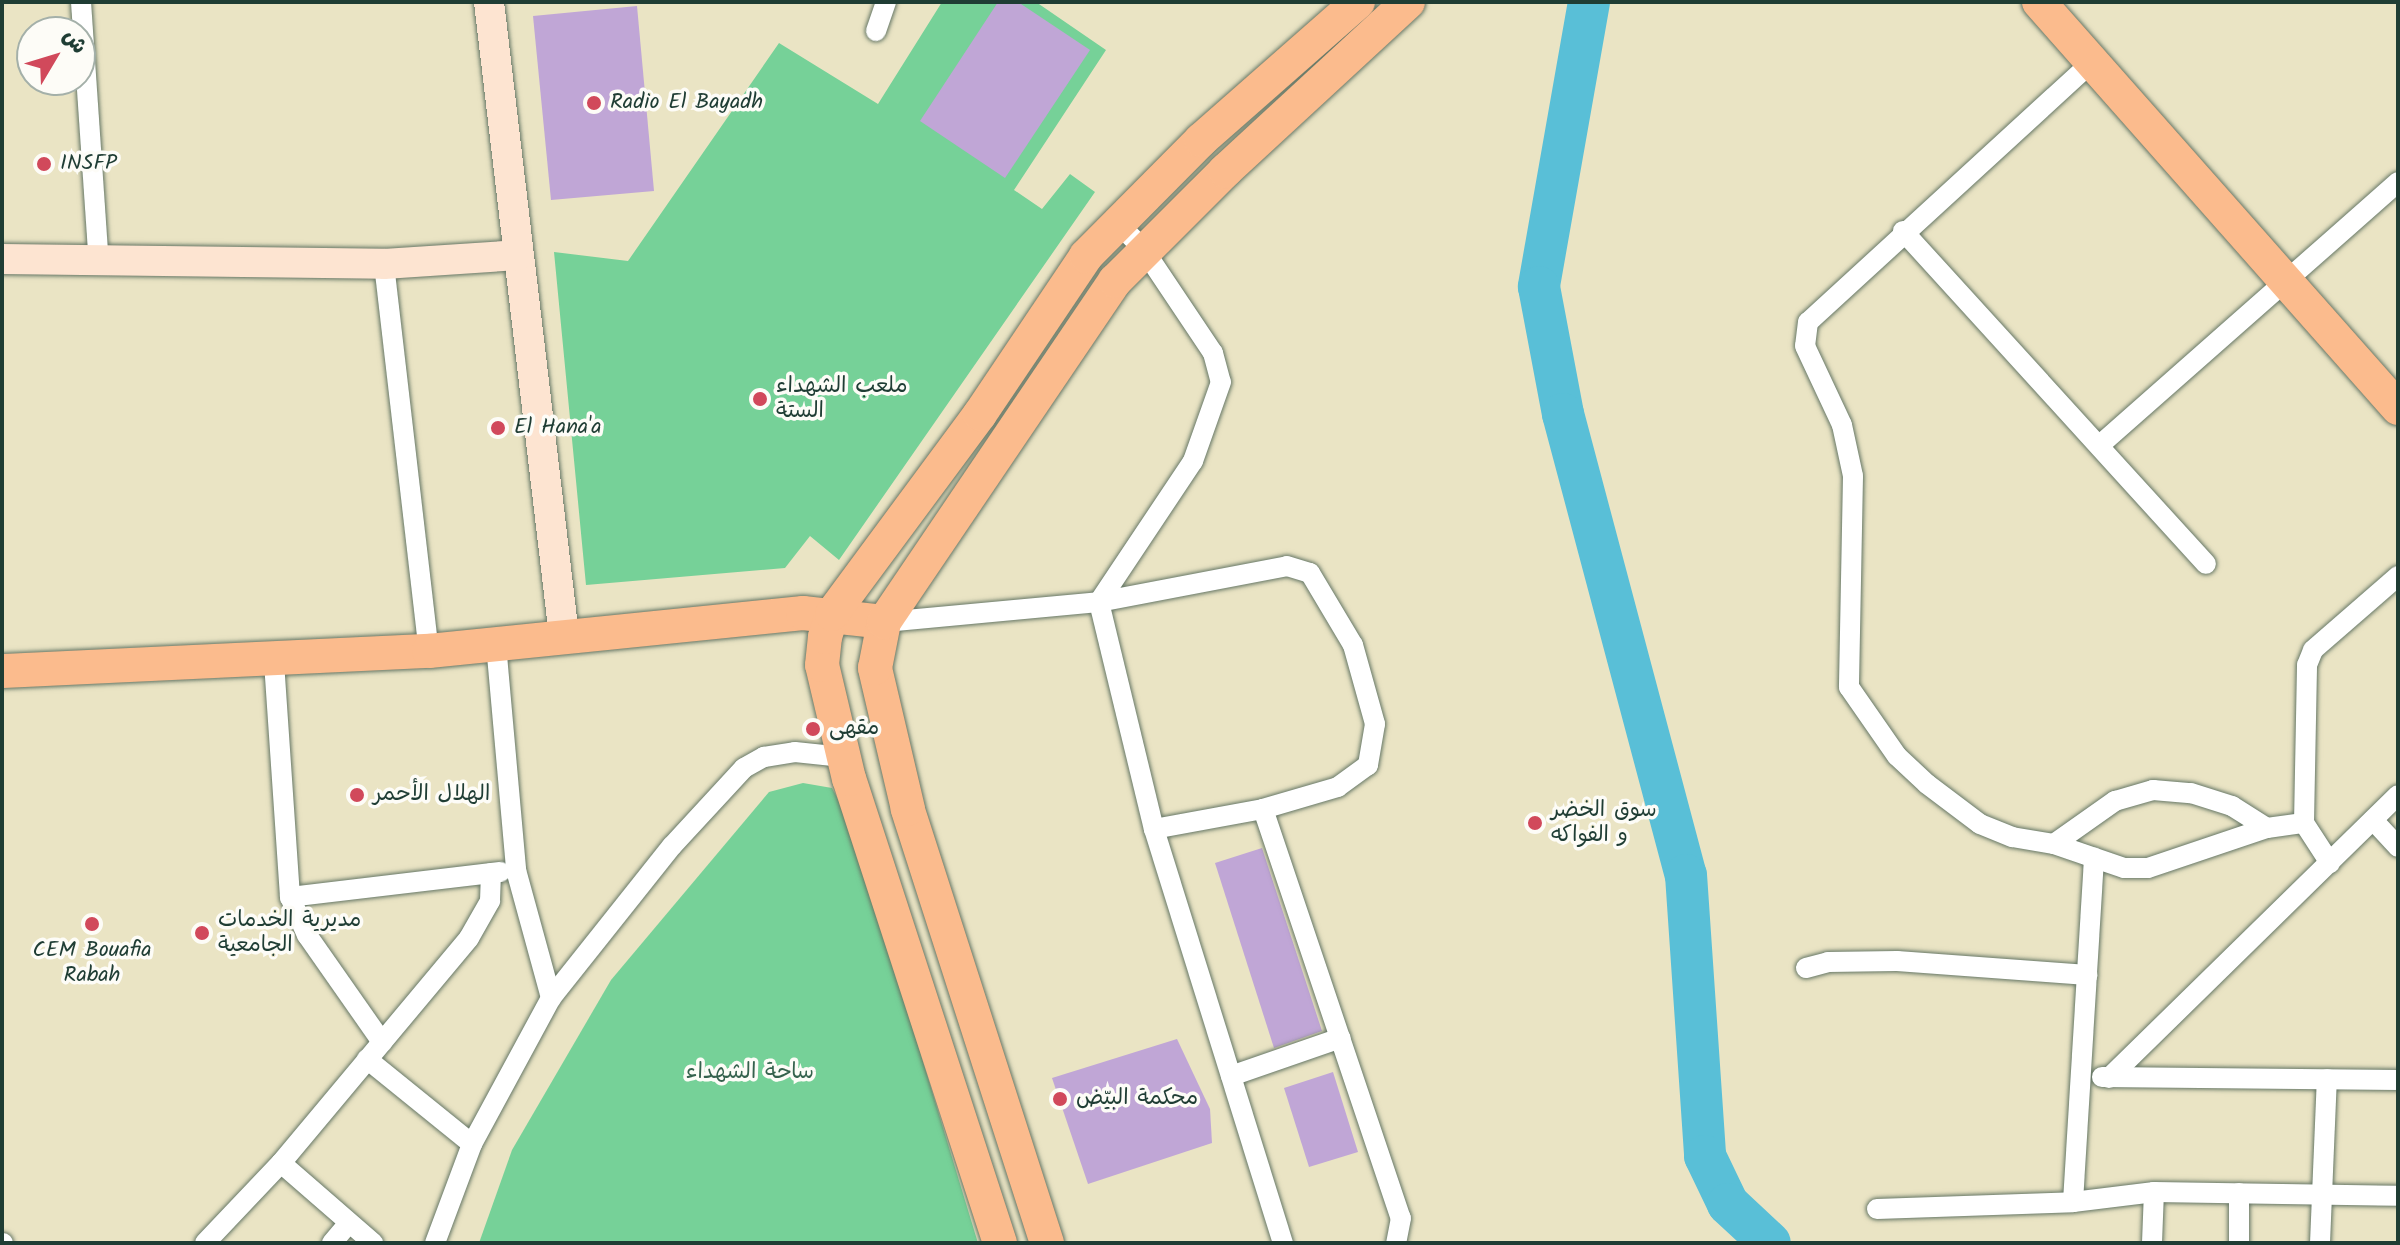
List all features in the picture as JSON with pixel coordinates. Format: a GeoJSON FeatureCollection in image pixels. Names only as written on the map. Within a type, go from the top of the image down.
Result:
{"type":"FeatureCollection","features":[{"type":"Feature","properties":{"kind":"main road"},"geometry":{"type":"LineString","coordinates":[[489,2],[564,636]]}},
{"type":"Feature","properties":{"kind":"main road"},"geometry":{"type":"LineString","coordinates":[[1034,1204],[994,1228],[843,757],[822,665],[832,614],[980,414],[1086,256],[1117,222],[1358,2]]}},
{"type":"Feature","properties":{"kind":"main road"},"geometry":{"type":"LineString","coordinates":[[1047,1243],[908,809],[875,668],[884,622],[1115,281],[1144,250],[1408,2]]}},
{"type":"Feature","properties":{"kind":"main road"},"geometry":{"type":"LineString","coordinates":[[2039,2],[2398,408]]}},
{"type":"Feature","properties":{"kind":"main road"},"geometry":{"type":"LineString","coordinates":[[2,259],[99,264],[384,264],[518,255]]}},
{"type":"Feature","properties":{"kind":"main road"},"geometry":{"type":"LineString","coordinates":[[2,671],[274,662],[832,614],[884,622]]}},
{"type":"Feature","properties":{"kind":"street"},"geometry":{"type":"LineString","coordinates":[[81,2],[99,264]]}},
{"type":"Feature","properties":{"kind":"street"},"geometry":{"type":"LineString","coordinates":[[876,31],[886,2]]}},
{"type":"Feature","properties":{"kind":"street"},"geometry":{"type":"LineString","coordinates":[[2092,62],[1818,307],[1804,333],[1842,425],[1853,476],[1849,687],[1858,707],[1897,756],[1927,784],[1980,824],[2012,837],[2054,844],[2124,868],[2148,868],[2267,828],[2304,823]]}},
{"type":"Feature","properties":{"kind":"street"},"geometry":{"type":"LineString","coordinates":[[2101,444],[2398,182]]}},
{"type":"Feature","properties":{"kind":"street"},"geometry":{"type":"LineString","coordinates":[[1117,222],[1144,250],[1213,353],[1221,382],[1193,461],[1099,602],[1154,829],[1283,1243]]}},
{"type":"Feature","properties":{"kind":"street"},"geometry":{"type":"LineString","coordinates":[[1903,231],[2101,444],[2206,564]]}},
{"type":"Feature","properties":{"kind":"street"},"geometry":{"type":"LineString","coordinates":[[384,264],[429,651]]}},
{"type":"Feature","properties":{"kind":"street"},"geometry":{"type":"LineString","coordinates":[[884,622],[1099,602],[1287,566],[1301,568],[1317,580],[1353,645],[1375,724],[1373,751],[1359,776],[1263,809],[1154,829]]}},
{"type":"Feature","properties":{"kind":"street"},"geometry":{"type":"LineString","coordinates":[[2330,863],[2304,823],[2307,665],[2313,650],[2398,576]]}},
{"type":"Feature","properties":{"kind":"street"},"geometry":{"type":"LineString","coordinates":[[496,644],[516,870],[551,998]]}},
{"type":"Feature","properties":{"kind":"street"},"geometry":{"type":"LineString","coordinates":[[274,662],[290,897],[307,935],[382,1042]]}},
{"type":"Feature","properties":{"kind":"street"},"geometry":{"type":"LineString","coordinates":[[435,1243],[472,1144],[551,998],[672,846],[744,768],[764,757],[795,752],[843,757]]}},
{"type":"Feature","properties":{"kind":"street"},"geometry":{"type":"LineString","coordinates":[[2054,844],[2115,801],[2153,790],[2191,793],[2232,806],[2267,828]]}},
{"type":"Feature","properties":{"kind":"street"},"geometry":{"type":"LineString","coordinates":[[2109,1078],[2398,795]]}},
{"type":"Feature","properties":{"kind":"street"},"geometry":{"type":"LineString","coordinates":[[1263,809],[1401,1218],[1396,1243]]}},
{"type":"Feature","properties":{"kind":"street"},"geometry":{"type":"LineString","coordinates":[[2373,820],[2398,847]]}},
{"type":"Feature","properties":{"kind":"street"},"geometry":{"type":"LineString","coordinates":[[2073,1202],[2094,858]]}},
{"type":"Feature","properties":{"kind":"street"},"geometry":{"type":"LineString","coordinates":[[290,897],[516,870]]}},
{"type":"Feature","properties":{"kind":"street"},"geometry":{"type":"LineString","coordinates":[[205,1243],[281,1163],[469,938],[490,901],[491,873]]}},
{"type":"Feature","properties":{"kind":"street"},"geometry":{"type":"LineString","coordinates":[[1806,968],[1828,962],[1897,961],[2087,975]]}},
{"type":"Feature","properties":{"kind":"street"},"geometry":{"type":"LineString","coordinates":[[1231,1076],[1341,1038]]}},
{"type":"Feature","properties":{"kind":"street"},"geometry":{"type":"LineString","coordinates":[[367,1059],[472,1144]]}},
{"type":"Feature","properties":{"kind":"street"},"geometry":{"type":"LineString","coordinates":[[2082,1074],[2109,1078],[2398,1080]]}},
{"type":"Feature","properties":{"kind":"street"},"geometry":{"type":"LineString","coordinates":[[2320,1243],[2327,1079]]}},
{"type":"Feature","properties":{"kind":"street"},"geometry":{"type":"LineString","coordinates":[[281,1163],[373,1243]]}},
{"type":"Feature","properties":{"kind":"street"},"geometry":{"type":"LineString","coordinates":[[2152,1243],[2154,1192]]}},
{"type":"Feature","properties":{"kind":"street"},"geometry":{"type":"LineString","coordinates":[[1877,1209],[2073,1202],[2154,1192],[2398,1196]]}},
{"type":"Feature","properties":{"kind":"street"},"geometry":{"type":"LineString","coordinates":[[2239,1193],[2239,1243]]}},
{"type":"Feature","properties":{"kind":"street"},"geometry":{"type":"LineString","coordinates":[[332,1243],[349,1223]]}},
{"type":"Feature","properties":{"kind":"green space","name":"ملعب الشهداء الستة"},"geometry":{"type":"Polygon","coordinates":[[[942,2],[1036,2],[1106,50],[1014,190],[1042,209],[1070,174],[1095,192],[839,560],[810,536],[785,568],[586,585],[554,252],[628,261],[779,43],[878,104],[942,2]]]}},
{"type":"Feature","properties":{"kind":"green space","name":"ساحة الشهداء"},"geometry":{"type":"Polygon","coordinates":[[[803,783],[832,788],[851,824],[978,1243],[479,1243],[512,1150],[611,980],[769,792],[803,783]]]}},
{"type":"Feature","properties":{"kind":"building"},"geometry":{"type":"Polygon","coordinates":[[[998,2],[1018,2],[1090,50],[1005,178],[920,121],[998,2]]]}},
{"type":"Feature","properties":{"kind":"building","name":"Radio El Bayadh"},"geometry":{"type":"Polygon","coordinates":[[[637,6],[654,191],[551,200],[533,16],[637,6]]]}},
{"type":"Feature","properties":{"kind":"building"},"geometry":{"type":"Polygon","coordinates":[[[1262,848],[1322,1031],[1274,1048],[1215,863],[1262,848]]]}},
{"type":"Feature","properties":{"kind":"building"},"geometry":{"type":"Polygon","coordinates":[[[1177,1039],[1210,1109],[1212,1143],[1088,1184],[1052,1078],[1177,1039]]]}},
{"type":"Feature","properties":{"kind":"building"},"geometry":{"type":"Polygon","coordinates":[[[1333,1072],[1358,1152],[1309,1167],[1284,1088],[1333,1072]]]}},
{"type":"Feature","properties":{"kind":"waterway"},"geometry":{"type":"LineString","coordinates":[[1589,2],[1539,287],[1563,414],[1686,875],[1705,1156],[1728,1204],[1770,1243]]}},
{"type":"Feature","properties":{"kind":"place","name":"Radio El Bayadh"},"geometry":{"type":"Point","coordinates":[594,103]}},
{"type":"Feature","properties":{"kind":"place","name":"INSFP"},"geometry":{"type":"Point","coordinates":[44,164]}},
{"type":"Feature","properties":{"kind":"place","name":"ملعب الشهداء الستة"},"geometry":{"type":"Point","coordinates":[760,399]}},
{"type":"Feature","properties":{"kind":"place","name":"El Hana'a"},"geometry":{"type":"Point","coordinates":[498,428]}},
{"type":"Feature","properties":{"kind":"place","name":"مقهى"},"geometry":{"type":"Point","coordinates":[813,729]}},
{"type":"Feature","properties":{"kind":"place","name":"الهلال الأحمر"},"geometry":{"type":"Point","coordinates":[357,795]}},
{"type":"Feature","properties":{"kind":"place","name":"سوق الخضر و الفواكه"},"geometry":{"type":"Point","coordinates":[1535,823]}},
{"type":"Feature","properties":{"kind":"place","name":"CEM Bouafia Rabah"},"geometry":{"type":"Point","coordinates":[92,924]}},
{"type":"Feature","properties":{"kind":"place","name":"مديرية الخدمات الجامعية"},"geometry":{"type":"Point","coordinates":[202,933]}},
{"type":"Feature","properties":{"kind":"place","name":"محكمة البيّض"},"geometry":{"type":"Point","coordinates":[1060,1099]}}]}
